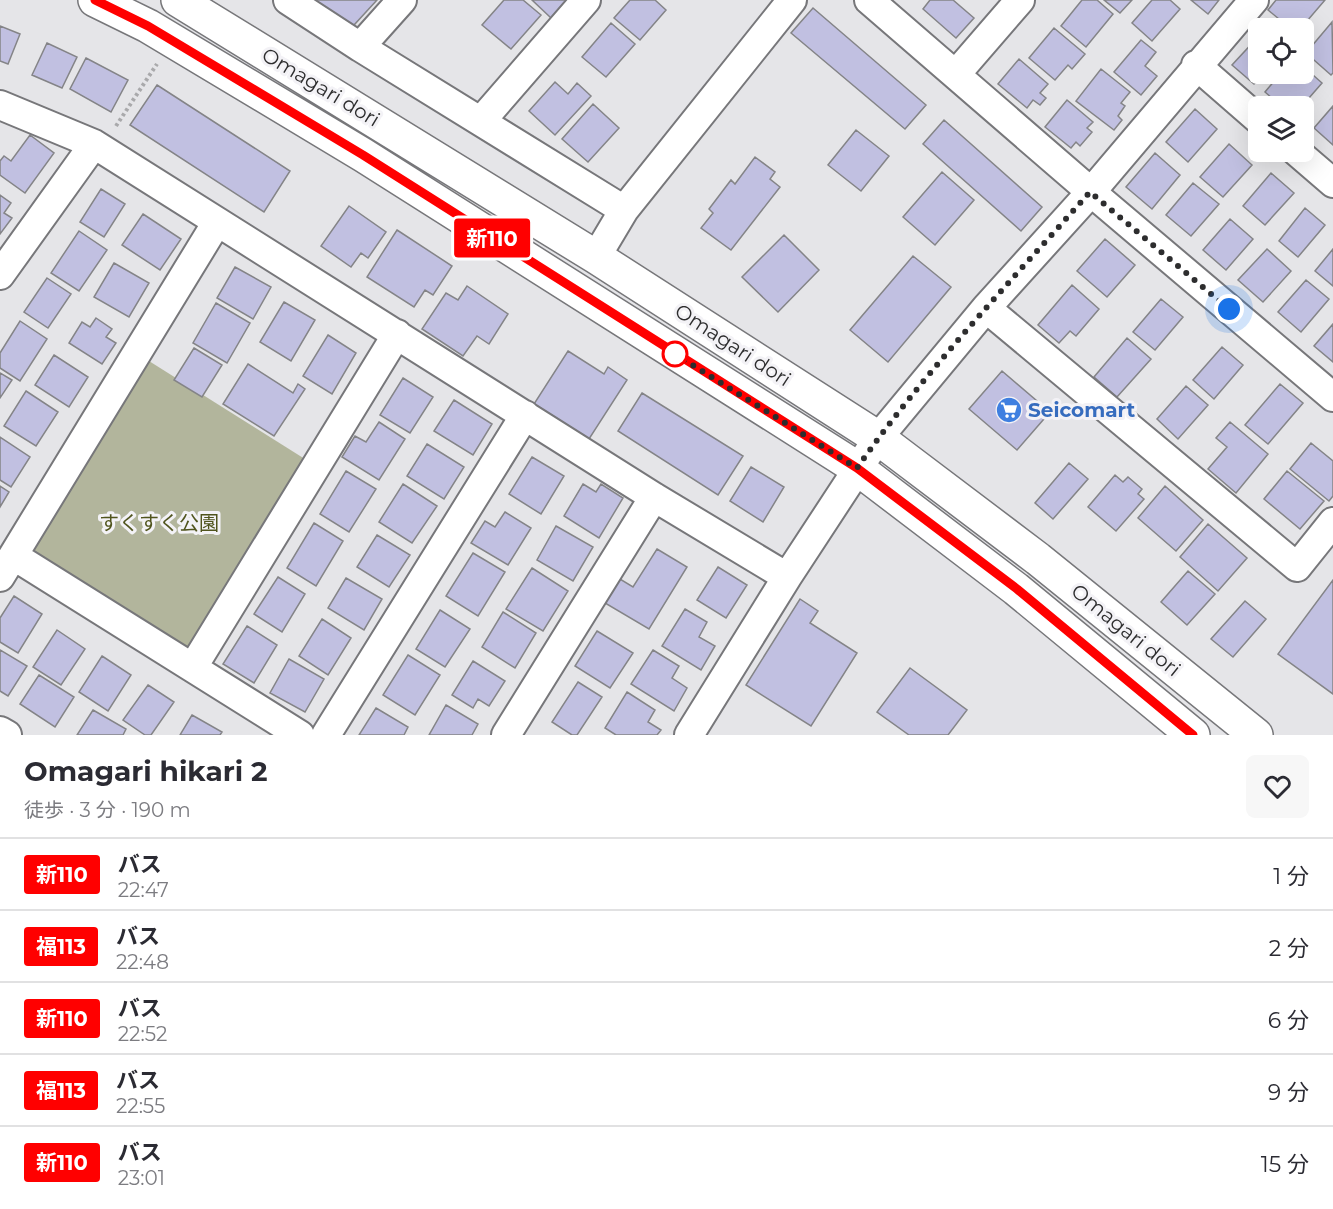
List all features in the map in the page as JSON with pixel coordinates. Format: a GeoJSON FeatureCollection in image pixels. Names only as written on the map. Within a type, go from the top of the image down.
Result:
{"type":"FeatureCollection","features":[{"type":"Feature","properties":{"kind":"street","name":"Omagari dori"},"geometry":{"type":"LineString","coordinates":[[95,0],[148,26],[363,155],[857,468],[1017,589],[1193,735]]}},
{"type":"Feature","properties":{"kind":"street","name":"Omagari dori"},"geometry":{"type":"LineString","coordinates":[[178,0],[596,257],[879,438],[1038,559],[1256,735]]}},
{"type":"Feature","properties":{"kind":"street"},"geometry":{"type":"LineString","coordinates":[[288,0],[624,210]]}},
{"type":"Feature","properties":{"kind":"street"},"geometry":{"type":"LineString","coordinates":[[360,47],[402,0]]}},
{"type":"Feature","properties":{"kind":"street"},"geometry":{"type":"LineString","coordinates":[[481,121],[586,0]]}},
{"type":"Feature","properties":{"kind":"street"},"geometry":{"type":"LineString","coordinates":[[596,257],[624,210],[792,0]]}},
{"type":"Feature","properties":{"kind":"street"},"geometry":{"type":"LineString","coordinates":[[869,0],[1090,192],[1333,397]]}},
{"type":"Feature","properties":{"kind":"street"},"geometry":{"type":"LineString","coordinates":[[956,74],[1020,0]]}},
{"type":"Feature","properties":{"kind":"street"},"geometry":{"type":"LineString","coordinates":[[689,735],[787,577],[879,438],[986,308],[1090,192],[1196,65],[1254,0]]}},
{"type":"Feature","properties":{"kind":"street"},"geometry":{"type":"LineString","coordinates":[[1196,65],[1248,110]]}},
{"type":"Feature","properties":{"kind":"street"},"geometry":{"type":"LineString","coordinates":[[0,105],[98,147],[654,497],[787,577]]}},
{"type":"Feature","properties":{"kind":"street"},"geometry":{"type":"LineString","coordinates":[[0,275],[98,147]]}},
{"type":"Feature","properties":{"kind":"street"},"geometry":{"type":"LineString","coordinates":[[1309,162],[1333,183]]}},
{"type":"Feature","properties":{"kind":"street"},"geometry":{"type":"LineString","coordinates":[[217,222],[7,567],[193,667],[300,735]]}},
{"type":"Feature","properties":{"kind":"street"},"geometry":{"type":"LineString","coordinates":[[986,308],[1297,567],[1333,522]]}},
{"type":"Feature","properties":{"kind":"street"},"geometry":{"type":"LineString","coordinates":[[193,667],[397,334]]}},
{"type":"Feature","properties":{"kind":"street"},"geometry":{"type":"LineString","coordinates":[[326,735],[525,415]]}},
{"type":"Feature","properties":{"kind":"street"},"geometry":{"type":"LineString","coordinates":[[506,735],[654,497]]}},
{"type":"Feature","properties":{"kind":"street"},"geometry":{"type":"LineString","coordinates":[[0,731],[6,735]]}},
{"type":"Feature","properties":{"kind":"path"},"geometry":{"type":"LineString","coordinates":[[98,147],[160,58]]}},
{"type":"Feature","properties":{"kind":"green space","name":"すくすく公園"},"geometry":{"type":"Polygon","coordinates":[[[141,356],[316,466],[193,667],[14,556],[141,356]]]}},
{"type":"Feature","properties":{"kind":"building"},"geometry":{"type":"Polygon","coordinates":[[[309,0],[377,0],[354,25],[345,28],[309,0]]]}},
{"type":"Feature","properties":{"kind":"building"},"geometry":{"type":"Polygon","coordinates":[[[504,0],[523,0],[541,15],[511,49],[482,25],[504,0]]]}},
{"type":"Feature","properties":{"kind":"building"},"geometry":{"type":"Polygon","coordinates":[[[532,0],[567,0],[551,18],[532,0]]]}},
{"type":"Feature","properties":{"kind":"building"},"geometry":{"type":"Polygon","coordinates":[[[630,0],[655,0],[666,10],[640,40],[614,18],[630,0]]]}},
{"type":"Feature","properties":{"kind":"building"},"geometry":{"type":"Polygon","coordinates":[[[930,0],[953,0],[974,18],[956,38],[923,9],[930,0]]]}},
{"type":"Feature","properties":{"kind":"building"},"geometry":{"type":"Polygon","coordinates":[[[1082,0],[1097,0],[1113,14],[1086,47],[1061,26],[1082,0]]]}},
{"type":"Feature","properties":{"kind":"building"},"geometry":{"type":"Polygon","coordinates":[[[1104,0],[1132,0],[1120,13],[1104,0]]]}},
{"type":"Feature","properties":{"kind":"building"},"geometry":{"type":"Polygon","coordinates":[[[1152,0],[1170,0],[1180,9],[1152,41],[1132,23],[1152,0]]]}},
{"type":"Feature","properties":{"kind":"building"},"geometry":{"type":"Polygon","coordinates":[[[1191,0],[1219,0],[1208,14],[1191,0]]]}},
{"type":"Feature","properties":{"kind":"building"},"geometry":{"type":"Polygon","coordinates":[[[1276,0],[1325,0],[1310,18],[1278,18],[1268,10],[1276,0]]]}},
{"type":"Feature","properties":{"kind":"building"},"geometry":{"type":"Polygon","coordinates":[[[813,8],[926,105],[905,129],[791,33],[813,8]]]}},
{"type":"Feature","properties":{"kind":"building"},"geometry":{"type":"Polygon","coordinates":[[[1332,22],[1333,73],[1331,75],[1314,60],[1314,43],[1332,22]]]}},
{"type":"Feature","properties":{"kind":"building"},"geometry":{"type":"Polygon","coordinates":[[[611,23],[635,44],[606,77],[582,57],[611,23]]]}},
{"type":"Feature","properties":{"kind":"building"},"geometry":{"type":"Polygon","coordinates":[[[0,26],[20,34],[8,64],[0,61],[0,26]]]}},
{"type":"Feature","properties":{"kind":"building"},"geometry":{"type":"Polygon","coordinates":[[[1054,28],[1085,54],[1072,69],[1068,65],[1055,80],[1029,58],[1054,28]]]}},
{"type":"Feature","properties":{"kind":"building"},"geometry":{"type":"Polygon","coordinates":[[[1141,40],[1156,52],[1145,66],[1157,76],[1141,95],[1114,72],[1141,40]]]}},
{"type":"Feature","properties":{"kind":"building"},"geometry":{"type":"Polygon","coordinates":[[[47,43],[77,57],[62,88],[32,75],[47,43]]]}},
{"type":"Feature","properties":{"kind":"building"},"geometry":{"type":"Polygon","coordinates":[[[1248,48],[1248,79],[1232,65],[1248,48]]]}},
{"type":"Feature","properties":{"kind":"building"},"geometry":{"type":"Polygon","coordinates":[[[86,58],[128,80],[111,112],[70,89],[86,58]]]}},
{"type":"Feature","properties":{"kind":"building"},"geometry":{"type":"Polygon","coordinates":[[[1019,59],[1048,84],[1040,93],[1046,98],[1040,105],[1033,100],[1027,108],[998,84],[1019,59]]]}},
{"type":"Feature","properties":{"kind":"building"},"geometry":{"type":"Polygon","coordinates":[[[1101,69],[1130,92],[1121,103],[1125,106],[1118,116],[1122,120],[1114,130],[1076,101],[1101,69]]]}},
{"type":"Feature","properties":{"kind":"building"},"geometry":{"type":"Polygon","coordinates":[[[1314,76],[1322,83],[1311,96],[1270,96],[1265,92],[1272,84],[1314,84],[1314,76]]]}},
{"type":"Feature","properties":{"kind":"building"},"geometry":{"type":"Polygon","coordinates":[[[555,82],[568,94],[577,83],[591,96],[555,135],[529,111],[555,82]]]}},
{"type":"Feature","properties":{"kind":"building"},"geometry":{"type":"Polygon","coordinates":[[[157,85],[290,171],[264,212],[130,125],[157,85]]]}},
{"type":"Feature","properties":{"kind":"building"},"geometry":{"type":"Polygon","coordinates":[[[1067,100],[1093,122],[1087,128],[1092,132],[1080,146],[1076,142],[1071,148],[1045,127],[1067,100]]]}},
{"type":"Feature","properties":{"kind":"building"},"geometry":{"type":"Polygon","coordinates":[[[593,104],[619,128],[588,162],[562,139],[593,104]]]}},
{"type":"Feature","properties":{"kind":"building"},"geometry":{"type":"Polygon","coordinates":[[[1333,106],[1333,145],[1314,128],[1333,106]]]}},
{"type":"Feature","properties":{"kind":"building"},"geometry":{"type":"Polygon","coordinates":[[[1195,109],[1217,129],[1188,162],[1166,142],[1195,109]]]}},
{"type":"Feature","properties":{"kind":"building"},"geometry":{"type":"Polygon","coordinates":[[[944,120],[1042,207],[1021,231],[923,144],[944,120]]]}},
{"type":"Feature","properties":{"kind":"building"},"geometry":{"type":"Polygon","coordinates":[[[856,130],[889,156],[861,191],[828,165],[856,130]]]}},
{"type":"Feature","properties":{"kind":"building"},"geometry":{"type":"Polygon","coordinates":[[[30,135],[54,153],[25,193],[0,175],[0,161],[4,156],[11,161],[30,135]]]}},
{"type":"Feature","properties":{"kind":"building"},"geometry":{"type":"Polygon","coordinates":[[[1229,144],[1252,165],[1223,197],[1200,177],[1229,144]]]}},
{"type":"Feature","properties":{"kind":"building"},"geometry":{"type":"Polygon","coordinates":[[[1155,153],[1180,175],[1152,209],[1126,187],[1155,153]]]}},
{"type":"Feature","properties":{"kind":"building"},"geometry":{"type":"Polygon","coordinates":[[[755,157],[775,172],[770,179],[780,187],[731,250],[701,228],[713,213],[709,209],[731,180],[735,184],[755,157]]]}},
{"type":"Feature","properties":{"kind":"building"},"geometry":{"type":"Polygon","coordinates":[[[942,172],[974,200],[935,245],[903,217],[942,172]]]}},
{"type":"Feature","properties":{"kind":"building"},"geometry":{"type":"Polygon","coordinates":[[[1271,173],[1294,193],[1265,225],[1243,206],[1271,173]]]}},
{"type":"Feature","properties":{"kind":"building"},"geometry":{"type":"Polygon","coordinates":[[[1193,183],[1219,204],[1191,236],[1166,215],[1193,183]]]}},
{"type":"Feature","properties":{"kind":"building"},"geometry":{"type":"Polygon","coordinates":[[[101,189],[125,204],[104,237],[80,222],[101,189]]]}},
{"type":"Feature","properties":{"kind":"building"},"geometry":{"type":"Polygon","coordinates":[[[0,195],[11,203],[4,213],[12,218],[0,234],[0,195]]]}},
{"type":"Feature","properties":{"kind":"building"},"geometry":{"type":"Polygon","coordinates":[[[349,206],[386,232],[368,258],[361,253],[351,267],[321,246],[349,206]]]}},
{"type":"Feature","properties":{"kind":"building"},"geometry":{"type":"Polygon","coordinates":[[[1305,208],[1325,225],[1298,257],[1279,241],[1305,208]]]}},
{"type":"Feature","properties":{"kind":"building"},"geometry":{"type":"Polygon","coordinates":[[[143,214],[181,239],[160,270],[122,245],[143,214]]]}},
{"type":"Feature","properties":{"kind":"building"},"geometry":{"type":"Polygon","coordinates":[[[1230,219],[1253,239],[1226,270],[1203,250],[1230,219]]]}},
{"type":"Feature","properties":{"kind":"building"},"geometry":{"type":"Polygon","coordinates":[[[397,230],[452,266],[433,295],[425,290],[414,307],[367,277],[397,230]]]}},
{"type":"Feature","properties":{"kind":"building"},"geometry":{"type":"Polygon","coordinates":[[[79,231],[107,250],[79,291],[51,273],[79,231]]]}},
{"type":"Feature","properties":{"kind":"building"},"geometry":{"type":"Polygon","coordinates":[[[784,235],[819,270],[778,312],[742,277],[784,235]]]}},
{"type":"Feature","properties":{"kind":"building"},"geometry":{"type":"Polygon","coordinates":[[[1105,239],[1135,265],[1107,297],[1077,271],[1105,239]]]}},
{"type":"Feature","properties":{"kind":"building"},"geometry":{"type":"Polygon","coordinates":[[[1267,249],[1291,271],[1263,302],[1238,280],[1267,249]]]}},
{"type":"Feature","properties":{"kind":"building"},"geometry":{"type":"Polygon","coordinates":[[[1333,249],[1333,286],[1315,271],[1333,249]]]}},
{"type":"Feature","properties":{"kind":"building"},"geometry":{"type":"Polygon","coordinates":[[[913,256],[951,287],[888,362],[850,330],[913,256]]]}},
{"type":"Feature","properties":{"kind":"building"},"geometry":{"type":"Polygon","coordinates":[[[114,263],[149,283],[129,317],[94,297],[114,263]]]}},
{"type":"Feature","properties":{"kind":"building"},"geometry":{"type":"Polygon","coordinates":[[[235,267],[271,287],[253,319],[217,298],[235,267]]]}},
{"type":"Feature","properties":{"kind":"building"},"geometry":{"type":"Polygon","coordinates":[[[47,278],[71,294],[48,328],[24,312],[47,278]]]}},
{"type":"Feature","properties":{"kind":"building"},"geometry":{"type":"Polygon","coordinates":[[[1306,280],[1329,299],[1301,332],[1278,312],[1306,280]]]}},
{"type":"Feature","properties":{"kind":"building"},"geometry":{"type":"Polygon","coordinates":[[[1072,285],[1099,309],[1076,336],[1070,331],[1059,343],[1038,325],[1072,285]]]}},
{"type":"Feature","properties":{"kind":"building"},"geometry":{"type":"Polygon","coordinates":[[[467,286],[508,314],[489,344],[477,336],[463,356],[422,329],[446,293],[458,300],[467,286]]]}},
{"type":"Feature","properties":{"kind":"building"},"geometry":{"type":"Polygon","coordinates":[[[1161,299],[1183,317],[1155,350],[1133,332],[1161,299]]]}},
{"type":"Feature","properties":{"kind":"building"},"geometry":{"type":"Polygon","coordinates":[[[284,302],[315,320],[291,361],[260,342],[284,302]]]}},
{"type":"Feature","properties":{"kind":"building"},"geometry":{"type":"Polygon","coordinates":[[[216,303],[250,323],[227,363],[193,343],[216,303]]]}},
{"type":"Feature","properties":{"kind":"building"},"geometry":{"type":"Polygon","coordinates":[[[96,318],[112,329],[106,337],[116,343],[102,364],[69,343],[82,322],[90,327],[96,318]]]}},
{"type":"Feature","properties":{"kind":"building"},"geometry":{"type":"Polygon","coordinates":[[[20,321],[47,339],[20,381],[0,368],[0,353],[20,321]]]}},
{"type":"Feature","properties":{"kind":"building"},"geometry":{"type":"Polygon","coordinates":[[[1333,324],[1333,362],[1314,346],[1333,324]]]}},
{"type":"Feature","properties":{"kind":"building"},"geometry":{"type":"Polygon","coordinates":[[[328,335],[356,353],[332,394],[303,376],[328,335]]]}},
{"type":"Feature","properties":{"kind":"building"},"geometry":{"type":"Polygon","coordinates":[[[1127,338],[1151,359],[1117,397],[1094,377],[1127,338]]]}},
{"type":"Feature","properties":{"kind":"building"},"geometry":{"type":"Polygon","coordinates":[[[1222,347],[1243,365],[1214,399],[1193,380],[1222,347]]]}},
{"type":"Feature","properties":{"kind":"building"},"geometry":{"type":"Polygon","coordinates":[[[194,348],[222,365],[202,397],[174,380],[194,348]]]}},
{"type":"Feature","properties":{"kind":"building"},"geometry":{"type":"Polygon","coordinates":[[[568,351],[604,374],[608,367],[627,380],[589,439],[534,404],[568,351]]]}},
{"type":"Feature","properties":{"kind":"building"},"geometry":{"type":"Polygon","coordinates":[[[54,355],[88,377],[69,407],[35,385],[54,355]]]}},
{"type":"Feature","properties":{"kind":"building"},"geometry":{"type":"Polygon","coordinates":[[[248,364],[293,393],[298,384],[305,389],[274,436],[223,404],[248,364]]]}},
{"type":"Feature","properties":{"kind":"building","name":"Seicomart"},"geometry":{"type":"Polygon","coordinates":[[[1002,371],[1050,412],[1017,450],[969,409],[1002,371]]]}},
{"type":"Feature","properties":{"kind":"building"},"geometry":{"type":"Polygon","coordinates":[[[0,373],[12,380],[0,398],[0,373]]]}},
{"type":"Feature","properties":{"kind":"building"},"geometry":{"type":"Polygon","coordinates":[[[403,378],[433,397],[410,433],[380,415],[403,378]]]}},
{"type":"Feature","properties":{"kind":"building"},"geometry":{"type":"Polygon","coordinates":[[[1280,384],[1303,403],[1268,444],[1245,425],[1280,384]]]}},
{"type":"Feature","properties":{"kind":"building"},"geometry":{"type":"Polygon","coordinates":[[[1186,386],[1208,405],[1178,439],[1157,419],[1186,386]]]}},
{"type":"Feature","properties":{"kind":"building"},"geometry":{"type":"Polygon","coordinates":[[[26,391],[58,412],[36,446],[4,426],[26,391]]]}},
{"type":"Feature","properties":{"kind":"building"},"geometry":{"type":"Polygon","coordinates":[[[642,393],[743,456],[718,495],[618,431],[642,393]]]}},
{"type":"Feature","properties":{"kind":"building"},"geometry":{"type":"Polygon","coordinates":[[[454,400],[492,424],[473,455],[434,431],[454,400]]]}},
{"type":"Feature","properties":{"kind":"building"},"geometry":{"type":"Polygon","coordinates":[[[379,422],[405,439],[379,480],[342,457],[355,436],[366,442],[379,422]]]}},
{"type":"Feature","properties":{"kind":"building"},"geometry":{"type":"Polygon","coordinates":[[[1230,422],[1268,454],[1236,493],[1208,469],[1227,447],[1216,438],[1230,422]]]}},
{"type":"Feature","properties":{"kind":"building"},"geometry":{"type":"Polygon","coordinates":[[[0,437],[30,457],[11,487],[0,480],[0,437]]]}},
{"type":"Feature","properties":{"kind":"building"},"geometry":{"type":"Polygon","coordinates":[[[1311,443],[1333,461],[1333,496],[1329,501],[1290,469],[1311,443]]]}},
{"type":"Feature","properties":{"kind":"building"},"geometry":{"type":"Polygon","coordinates":[[[427,444],[464,467],[444,499],[407,476],[427,444]]]}},
{"type":"Feature","properties":{"kind":"building"},"geometry":{"type":"Polygon","coordinates":[[[532,457],[564,476],[541,514],[509,494],[532,457]]]}},
{"type":"Feature","properties":{"kind":"building"},"geometry":{"type":"Polygon","coordinates":[[[1069,463],[1088,479],[1053,519],[1035,503],[1069,463]]]}},
{"type":"Feature","properties":{"kind":"building"},"geometry":{"type":"Polygon","coordinates":[[[751,467],[784,487],[763,522],[730,501],[751,467]]]}},
{"type":"Feature","properties":{"kind":"building"},"geometry":{"type":"Polygon","coordinates":[[[346,471],[376,489],[349,532],[320,514],[346,471]]]}},
{"type":"Feature","properties":{"kind":"building"},"geometry":{"type":"Polygon","coordinates":[[[1287,471],[1324,501],[1300,529],[1264,499],[1287,471]]]}},
{"type":"Feature","properties":{"kind":"building"},"geometry":{"type":"Polygon","coordinates":[[[1115,475],[1123,482],[1128,477],[1142,489],[1138,494],[1144,499],[1116,531],[1088,507],[1115,475]]]}},
{"type":"Feature","properties":{"kind":"building"},"geometry":{"type":"Polygon","coordinates":[[[403,484],[437,506],[412,543],[379,522],[403,484]]]}},
{"type":"Feature","properties":{"kind":"building"},"geometry":{"type":"Polygon","coordinates":[[[583,484],[596,492],[601,484],[623,498],[599,538],[564,516],[583,484]]]}},
{"type":"Feature","properties":{"kind":"building"},"geometry":{"type":"Polygon","coordinates":[[[0,486],[9,492],[0,507],[0,486]]]}},
{"type":"Feature","properties":{"kind":"building"},"geometry":{"type":"Polygon","coordinates":[[[1165,486],[1203,520],[1176,551],[1138,518],[1165,486]]]}},
{"type":"Feature","properties":{"kind":"building"},"geometry":{"type":"Polygon","coordinates":[[[505,512],[531,528],[508,565],[471,543],[485,521],[495,527],[505,512]]]}},
{"type":"Feature","properties":{"kind":"building"},"geometry":{"type":"Polygon","coordinates":[[[314,523],[343,541],[316,586],[287,568],[314,523]]]}},
{"type":"Feature","properties":{"kind":"building"},"geometry":{"type":"Polygon","coordinates":[[[1208,524],[1247,558],[1218,591],[1180,557],[1208,524]]]}},
{"type":"Feature","properties":{"kind":"building"},"geometry":{"type":"Polygon","coordinates":[[[556,526],[593,547],[573,581],[537,560],[556,526]]]}},
{"type":"Feature","properties":{"kind":"building"},"geometry":{"type":"Polygon","coordinates":[[[377,535],[410,555],[389,587],[357,567],[377,535]]]}},
{"type":"Feature","properties":{"kind":"building"},"geometry":{"type":"Polygon","coordinates":[[[657,549],[687,567],[649,629],[605,603],[620,579],[633,587],[657,549]]]}},
{"type":"Feature","properties":{"kind":"building"},"geometry":{"type":"Polygon","coordinates":[[[473,553],[505,572],[478,616],[446,596],[473,553]]]}},
{"type":"Feature","properties":{"kind":"building"},"geometry":{"type":"Polygon","coordinates":[[[718,567],[747,585],[726,618],[697,600],[718,567]]]}},
{"type":"Feature","properties":{"kind":"building"},"geometry":{"type":"Polygon","coordinates":[[[532,568],[568,591],[543,631],[506,609],[532,568]]]}},
{"type":"Feature","properties":{"kind":"building"},"geometry":{"type":"Polygon","coordinates":[[[1188,571],[1215,594],[1187,625],[1161,602],[1188,571]]]}},
{"type":"Feature","properties":{"kind":"building"},"geometry":{"type":"Polygon","coordinates":[[[278,577],[305,594],[282,632],[254,614],[278,577]]]}},
{"type":"Feature","properties":{"kind":"building"},"geometry":{"type":"Polygon","coordinates":[[[346,578],[382,599],[364,630],[328,608],[346,578]]]}},
{"type":"Feature","properties":{"kind":"building"},"geometry":{"type":"Polygon","coordinates":[[[1333,580],[1333,694],[1278,654],[1333,580]]]}},
{"type":"Feature","properties":{"kind":"building"},"geometry":{"type":"Polygon","coordinates":[[[14,596],[42,614],[18,653],[0,642],[0,618],[14,596]]]}},
{"type":"Feature","properties":{"kind":"building"},"geometry":{"type":"Polygon","coordinates":[[[800,599],[818,611],[810,623],[857,653],[811,726],[746,685],[800,599]]]}},
{"type":"Feature","properties":{"kind":"building"},"geometry":{"type":"Polygon","coordinates":[[[1245,601],[1266,619],[1233,657],[1211,639],[1245,601]]]}},
{"type":"Feature","properties":{"kind":"building"},"geometry":{"type":"Polygon","coordinates":[[[685,609],[707,622],[699,637],[715,646],[701,670],[662,646],[685,609]]]}},
{"type":"Feature","properties":{"kind":"building"},"geometry":{"type":"Polygon","coordinates":[[[440,610],[470,629],[445,667],[416,649],[440,610]]]}},
{"type":"Feature","properties":{"kind":"building"},"geometry":{"type":"Polygon","coordinates":[[[503,612],[536,633],[515,668],[482,647],[503,612]]]}},
{"type":"Feature","properties":{"kind":"building"},"geometry":{"type":"Polygon","coordinates":[[[322,619],[351,638],[328,675],[299,656],[322,619]]]}},
{"type":"Feature","properties":{"kind":"building"},"geometry":{"type":"Polygon","coordinates":[[[247,626],[277,645],[254,683],[223,664],[247,626]]]}},
{"type":"Feature","properties":{"kind":"building"},"geometry":{"type":"Polygon","coordinates":[[[57,630],[85,649],[61,685],[33,667],[57,630]]]}},
{"type":"Feature","properties":{"kind":"building"},"geometry":{"type":"Polygon","coordinates":[[[597,631],[633,653],[610,688],[575,666],[597,631]]]}},
{"type":"Feature","properties":{"kind":"building"},"geometry":{"type":"Polygon","coordinates":[[[0,650],[27,666],[8,696],[0,691],[0,650]]]}},
{"type":"Feature","properties":{"kind":"building"},"geometry":{"type":"Polygon","coordinates":[[[653,650],[679,666],[672,678],[687,688],[674,711],[631,684],[653,650]]]}},
{"type":"Feature","properties":{"kind":"building"},"geometry":{"type":"Polygon","coordinates":[[[408,655],[440,675],[415,715],[383,695],[408,655]]]}},
{"type":"Feature","properties":{"kind":"building"},"geometry":{"type":"Polygon","coordinates":[[[102,656],[131,675],[108,711],[79,692],[102,656]]]}},
{"type":"Feature","properties":{"kind":"building"},"geometry":{"type":"Polygon","coordinates":[[[289,659],[324,679],[305,712],[270,693],[289,659]]]}},
{"type":"Feature","properties":{"kind":"building"},"geometry":{"type":"Polygon","coordinates":[[[473,661],[505,681],[489,706],[478,699],[473,708],[452,695],[473,661]]]}},
{"type":"Feature","properties":{"kind":"building"},"geometry":{"type":"Polygon","coordinates":[[[910,668],[967,710],[948,735],[909,735],[877,712],[910,668]]]}},
{"type":"Feature","properties":{"kind":"building"},"geometry":{"type":"Polygon","coordinates":[[[39,675],[74,697],[55,727],[20,704],[39,675]]]}},
{"type":"Feature","properties":{"kind":"building"},"geometry":{"type":"Polygon","coordinates":[[[578,682],[602,697],[577,735],[572,735],[552,722],[578,682]]]}},
{"type":"Feature","properties":{"kind":"building"},"geometry":{"type":"Polygon","coordinates":[[[148,685],[174,702],[151,735],[145,735],[123,720],[148,685]]]}},
{"type":"Feature","properties":{"kind":"building"},"geometry":{"type":"Polygon","coordinates":[[[627,692],[655,710],[648,722],[661,730],[657,735],[616,735],[605,728],[627,692]]]}},
{"type":"Feature","properties":{"kind":"building"},"geometry":{"type":"Polygon","coordinates":[[[446,705],[478,724],[472,735],[429,735],[446,705]]]}},
{"type":"Feature","properties":{"kind":"building"},"geometry":{"type":"Polygon","coordinates":[[[376,708],[408,727],[404,735],[359,735],[376,708]]]}},
{"type":"Feature","properties":{"kind":"building"},"geometry":{"type":"Polygon","coordinates":[[[93,710],[126,729],[123,735],[77,735],[93,710]]]}},
{"type":"Feature","properties":{"kind":"building"},"geometry":{"type":"Polygon","coordinates":[[[192,715],[222,732],[220,735],[180,735],[192,715]]]}},
{"type":"Feature","properties":{"kind":"bus line","name":"新110"},"geometry":{"type":"LineString","coordinates":[[95,0],[148,26],[363,155],[857,468],[1017,589],[1193,735]]}},
{"type":"Feature","properties":{"kind":"place","name":"Seicomart"},"geometry":{"type":"Point","coordinates":[1009,410]}},
{"type":"Feature","properties":{"kind":"route"},"geometry":{"type":"LineString","coordinates":[[675,354],[857,468],[986,308],[1090,192],[1229,309]]}}]}
